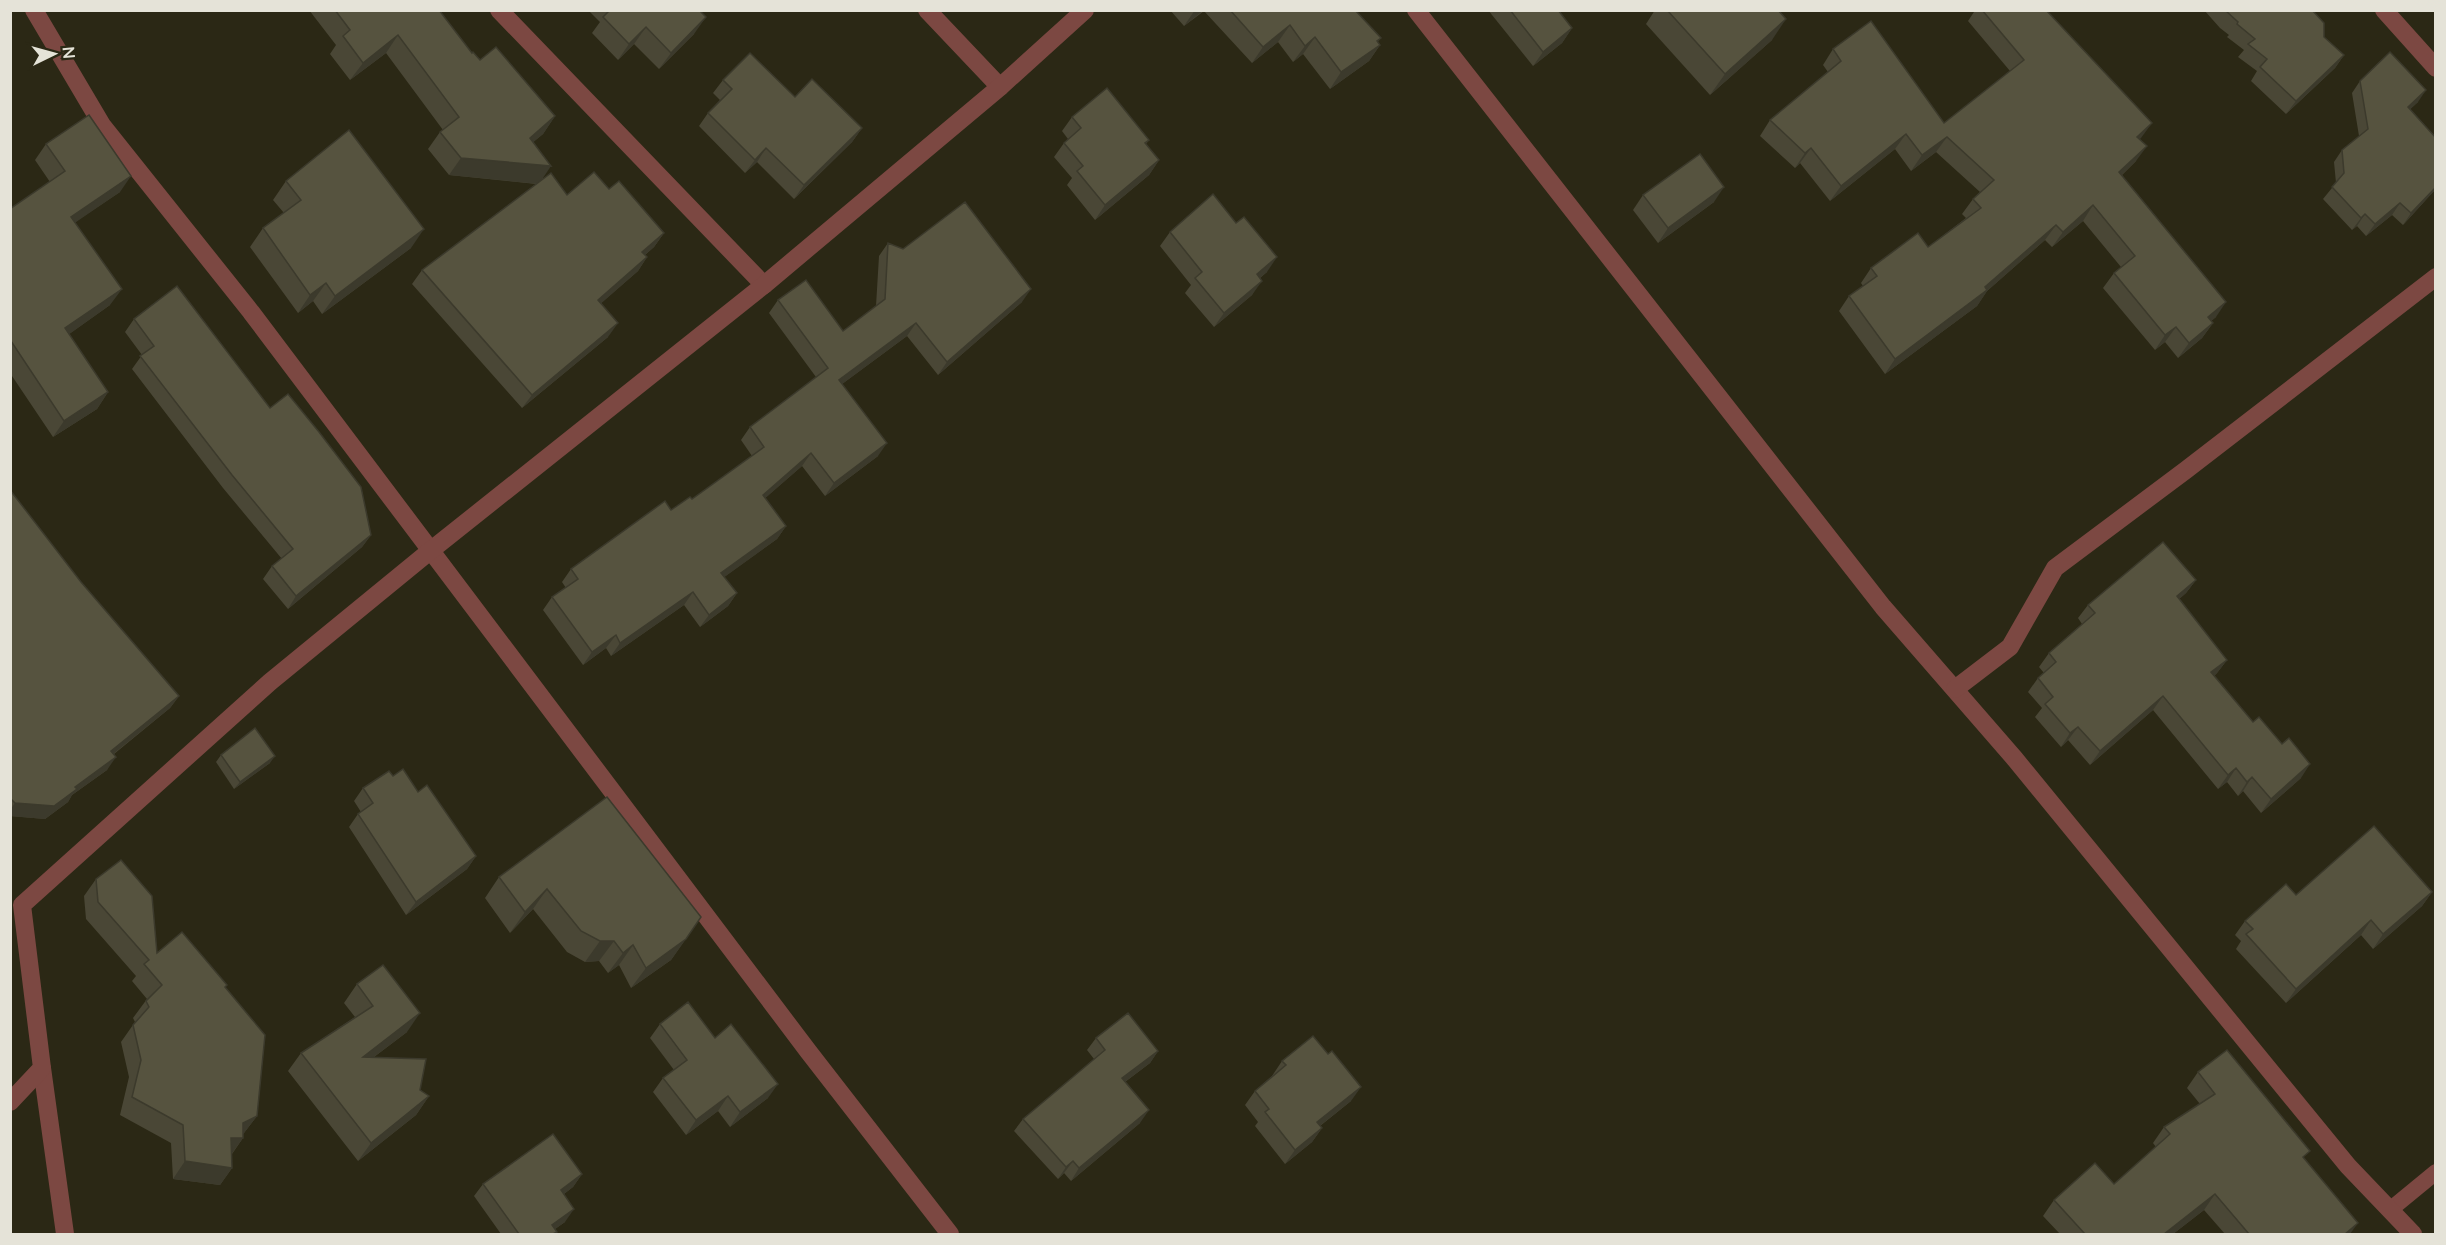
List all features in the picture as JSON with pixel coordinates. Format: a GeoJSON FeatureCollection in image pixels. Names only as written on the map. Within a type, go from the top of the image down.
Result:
{"type":"FeatureCollection","features":[{"type":"Feature","properties":{"kind":"street"},"geometry":{"type":"LineString","coordinates":[[34,10],[102,126],[250,312],[429,551],[950,1234]]}},
{"type":"Feature","properties":{"kind":"street"},"geometry":{"type":"LineString","coordinates":[[499,10],[764,285]]}},
{"type":"Feature","properties":{"kind":"street"},"geometry":{"type":"LineString","coordinates":[[927,10],[1000,87]]}},
{"type":"Feature","properties":{"kind":"street"},"geometry":{"type":"LineString","coordinates":[[65,1234],[16,897],[429,551],[764,285],[1000,87],[1085,10]]}},
{"type":"Feature","properties":{"kind":"street"},"geometry":{"type":"LineString","coordinates":[[1416,10],[1883,607],[2015,759],[2348,1166],[2413,1234]]}},
{"type":"Feature","properties":{"kind":"street"},"geometry":{"type":"LineString","coordinates":[[2384,10],[2436,68]]}},
{"type":"Feature","properties":{"kind":"street"},"geometry":{"type":"LineString","coordinates":[[1954,689],[2010,647],[2055,568],[2436,277]]}},
{"type":"Feature","properties":{"kind":"street"},"geometry":{"type":"LineString","coordinates":[[10,1102],[42,1068]]}},
{"type":"Feature","properties":{"kind":"lane"},"geometry":{"type":"LineString","coordinates":[[2391,1209],[2436,1172]]}},
{"type":"Feature","properties":{"kind":"building"},"geometry":{"type":"Polygon","coordinates":[[[335,10],[439,10],[480,60],[496,47],[555,116],[530,138],[551,166],[461,158],[440,132],[459,117],[398,35],[363,63],[343,36],[350,30],[335,10]]]}},
{"type":"Feature","properties":{"kind":"building"},"geometry":{"type":"Polygon","coordinates":[[[610,10],[699,10],[706,17],[671,53],[646,27],[629,44],[603,17],[610,10]]]}},
{"type":"Feature","properties":{"kind":"building"},"geometry":{"type":"Polygon","coordinates":[[[1230,10],[1355,10],[1381,38],[1377,41],[1380,45],[1341,72],[1315,37],[1305,46],[1290,25],[1263,47],[1230,10]]]}},
{"type":"Feature","properties":{"kind":"building"},"geometry":{"type":"Polygon","coordinates":[[[1510,10],[1558,10],[1572,28],[1543,52],[1510,10]]]}},
{"type":"Feature","properties":{"kind":"building"},"geometry":{"type":"Polygon","coordinates":[[[1667,10],[1778,10],[1786,19],[1725,74],[1667,10]]]}},
{"type":"Feature","properties":{"kind":"building"},"geometry":{"type":"Polygon","coordinates":[[[1982,10],[2046,10],[2152,123],[2137,137],[2147,146],[2119,172],[2226,302],[2208,317],[2213,323],[2189,343],[2176,327],[2165,335],[2114,273],[2135,256],[2093,205],[2063,232],[2056,225],[1985,287],[1987,290],[1895,359],[1849,296],[1877,276],[1871,268],[1918,233],[1928,247],[1981,208],[1973,199],[1994,180],[1947,137],[1922,155],[1906,134],[1841,186],[1811,148],[1805,153],[1770,120],[1841,61],[1833,49],[1871,21],[1944,123],[2024,60],[1982,10]]]}},
{"type":"Feature","properties":{"kind":"building"},"geometry":{"type":"Polygon","coordinates":[[[2225,10],[2312,10],[2324,23],[2324,37],[2344,55],[2296,101],[2260,67],[2267,59],[2248,44],[2255,39],[2225,10]]]}},
{"type":"Feature","properties":{"kind":"building"},"geometry":{"type":"Polygon","coordinates":[[[2390,52],[2426,90],[2408,107],[2436,138],[2436,187],[2411,213],[2400,203],[2375,224],[2365,214],[2361,218],[2332,187],[2344,173],[2342,150],[2368,129],[2360,81],[2390,52]]]}},
{"type":"Feature","properties":{"kind":"building"},"geometry":{"type":"Polygon","coordinates":[[[750,53],[795,97],[812,79],[862,128],[804,185],[766,148],[755,160],[708,113],[732,89],[723,80],[750,53]]]}},
{"type":"Feature","properties":{"kind":"building"},"geometry":{"type":"Polygon","coordinates":[[[1107,88],[1149,140],[1145,143],[1159,160],[1105,205],[1077,171],[1083,166],[1064,143],[1081,128],[1072,117],[1107,88]]]}},
{"type":"Feature","properties":{"kind":"building"},"geometry":{"type":"Polygon","coordinates":[[[89,115],[131,176],[71,217],[122,289],[65,328],[108,392],[64,421],[10,341],[10,209],[65,171],[46,144],[89,115]]]}},
{"type":"Feature","properties":{"kind":"building"},"geometry":{"type":"Polygon","coordinates":[[[349,130],[424,229],[335,296],[326,283],[310,295],[263,228],[301,200],[286,181],[349,130]]]}},
{"type":"Feature","properties":{"kind":"building"},"geometry":{"type":"Polygon","coordinates":[[[1700,154],[1724,187],[1668,228],[1643,195],[1700,154]]]}},
{"type":"Feature","properties":{"kind":"building"},"geometry":{"type":"Polygon","coordinates":[[[594,172],[609,189],[619,181],[664,233],[642,252],[647,257],[598,300],[618,323],[532,395],[422,270],[551,173],[567,195],[594,172]]]}},
{"type":"Feature","properties":{"kind":"building"},"geometry":{"type":"Polygon","coordinates":[[[1213,194],[1236,223],[1244,217],[1277,257],[1257,274],[1262,281],[1224,313],[1195,278],[1202,272],[1170,232],[1213,194]]]}},
{"type":"Feature","properties":{"kind":"building"},"geometry":{"type":"Polygon","coordinates":[[[965,202],[1031,289],[947,362],[916,323],[839,380],[887,443],[834,483],[811,453],[763,495],[786,526],[721,573],[737,593],[709,615],[693,592],[620,643],[616,635],[592,652],[552,597],[578,579],[571,569],[665,501],[671,510],[690,497],[692,499],[764,447],[750,427],[828,368],[778,300],[806,280],[843,331],[885,299],[888,243],[903,249],[965,202]]]}},
{"type":"Feature","properties":{"kind":"building"},"geometry":{"type":"Polygon","coordinates":[[[177,286],[270,408],[288,394],[361,487],[371,535],[296,596],[272,566],[293,549],[232,475],[140,356],[154,346],[134,319],[177,286]]]}},
{"type":"Feature","properties":{"kind":"building"},"geometry":{"type":"Polygon","coordinates":[[[10,490],[81,582],[179,696],[111,751],[116,757],[75,787],[77,789],[54,806],[15,803],[10,798],[10,490]]]}},
{"type":"Feature","properties":{"kind":"building"},"geometry":{"type":"Polygon","coordinates":[[[2163,542],[2196,580],[2177,596],[2227,660],[2211,672],[2253,722],[2259,717],[2282,744],[2289,738],[2310,764],[2271,799],[2252,777],[2247,782],[2236,768],[2228,775],[2163,696],[2100,751],[2078,727],[2070,733],[2045,704],[2053,697],[2038,678],[2056,662],[2049,653],[2095,613],[2088,605],[2163,542]]]}},
{"type":"Feature","properties":{"kind":"building"},"geometry":{"type":"Polygon","coordinates":[[[255,728],[275,756],[240,782],[221,755],[255,728]]]}},
{"type":"Feature","properties":{"kind":"building"},"geometry":{"type":"Polygon","coordinates":[[[403,769],[418,792],[427,785],[476,856],[416,902],[358,814],[373,803],[363,788],[389,771],[393,776],[403,769]]]}},
{"type":"Feature","properties":{"kind":"building"},"geometry":{"type":"Polygon","coordinates":[[[607,797],[701,917],[686,939],[646,968],[633,945],[623,953],[614,941],[600,941],[581,931],[547,889],[525,912],[499,877],[607,797]]]}},
{"type":"Feature","properties":{"kind":"building"},"geometry":{"type":"Polygon","coordinates":[[[2374,826],[2432,892],[2383,934],[2371,920],[2296,989],[2246,934],[2253,929],[2245,921],[2286,884],[2296,895],[2374,826]]]}},
{"type":"Feature","properties":{"kind":"building"},"geometry":{"type":"Polygon","coordinates":[[[121,860],[152,896],[157,953],[182,932],[265,1035],[257,1116],[243,1123],[243,1138],[231,1138],[232,1168],[185,1161],[183,1125],[132,1097],[141,1060],[133,1025],[149,1007],[146,1001],[162,985],[144,964],[149,960],[98,902],[96,879],[121,860]]]}},
{"type":"Feature","properties":{"kind":"building"},"geometry":{"type":"Polygon","coordinates":[[[383,965],[420,1013],[363,1057],[426,1059],[420,1090],[429,1096],[371,1143],[301,1053],[373,1006],[357,984],[383,965]]]}},
{"type":"Feature","properties":{"kind":"building"},"geometry":{"type":"Polygon","coordinates":[[[688,1002],[715,1038],[731,1024],[778,1084],[740,1112],[728,1096],[696,1120],[663,1078],[687,1060],[660,1024],[688,1002]]]}},
{"type":"Feature","properties":{"kind":"building"},"geometry":{"type":"Polygon","coordinates":[[[1128,1013],[1158,1051],[1122,1078],[1149,1110],[1079,1168],[1073,1161],[1066,1167],[1023,1119],[1105,1050],[1096,1038],[1128,1013]]]}},
{"type":"Feature","properties":{"kind":"building"},"geometry":{"type":"Polygon","coordinates":[[[1313,1036],[1328,1054],[1332,1051],[1361,1087],[1317,1122],[1322,1128],[1295,1150],[1265,1112],[1269,1109],[1255,1091],[1286,1065],[1282,1061],[1313,1036]]]}},
{"type":"Feature","properties":{"kind":"building"},"geometry":{"type":"Polygon","coordinates":[[[2227,1050],[2310,1151],[2303,1157],[2358,1223],[2345,1234],[2249,1234],[2215,1194],[2164,1234],[2085,1234],[2054,1200],[2095,1163],[2114,1184],[2170,1134],[2164,1127],[2215,1094],[2198,1072],[2227,1050]]]}},
{"type":"Feature","properties":{"kind":"building"},"geometry":{"type":"Polygon","coordinates":[[[553,1134],[582,1174],[561,1190],[574,1209],[552,1225],[557,1232],[553,1234],[519,1234],[483,1184],[553,1134]]]}}]}
